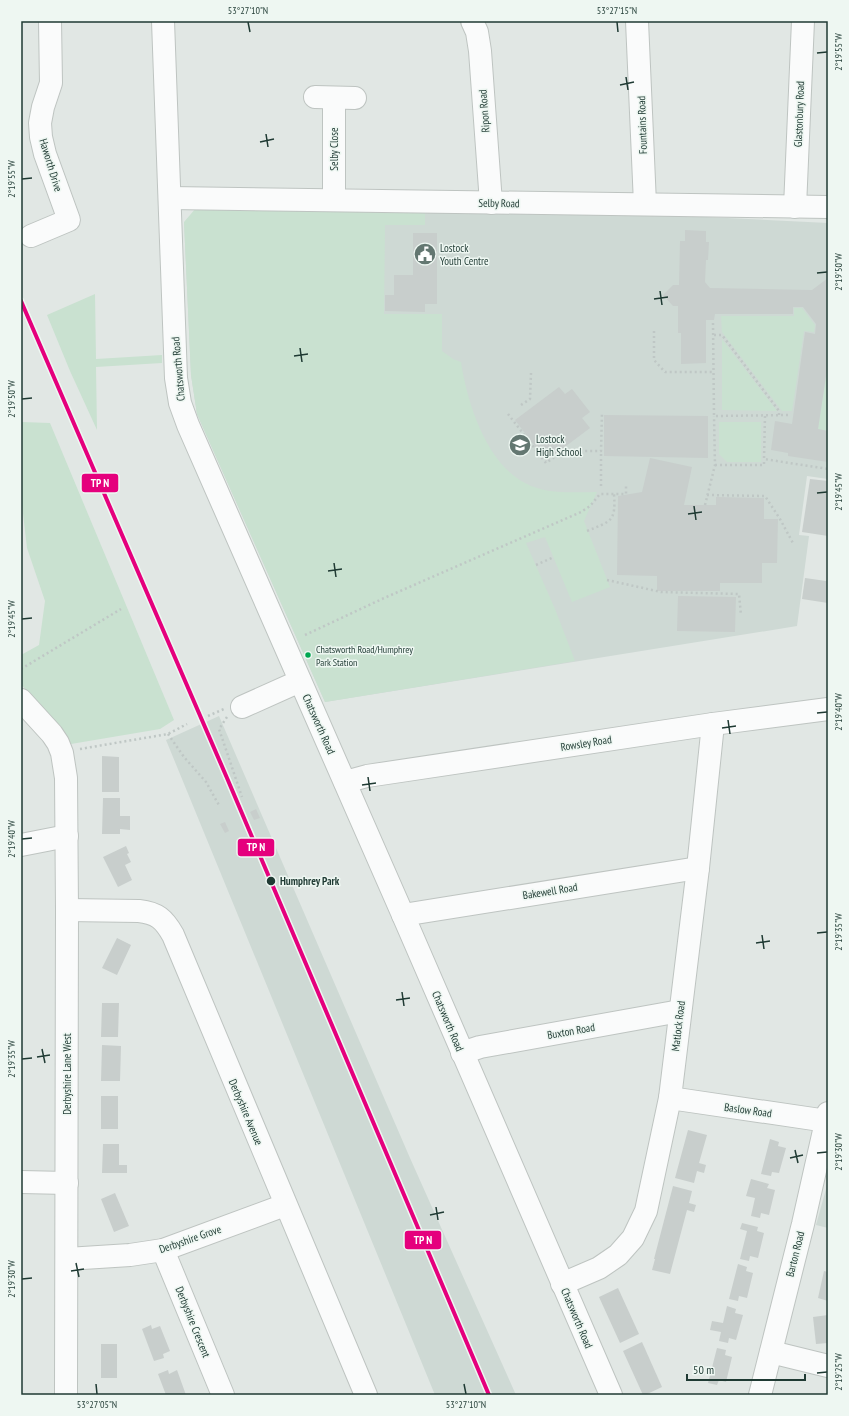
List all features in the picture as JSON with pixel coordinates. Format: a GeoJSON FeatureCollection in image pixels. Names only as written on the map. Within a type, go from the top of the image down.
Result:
{"type":"FeatureCollection","features":[{"type":"Feature","properties":{"kind":"street","name":"Haworth Drive"},"geometry":{"type":"LineString","coordinates":[[31,236],[69,220],[45,154],[41,137],[40,123],[43,107],[51,83],[50,21]]}},
{"type":"Feature","properties":{"kind":"street","name":"Chatsworth Road"},"geometry":{"type":"LineString","coordinates":[[163,21],[176,378],[180,403],[188,425],[403,915],[610,1395]]}},
{"type":"Feature","properties":{"kind":"street","name":"Ripon Road"},"geometry":{"type":"LineString","coordinates":[[472,21],[477,32],[480,50],[492,203]]}},
{"type":"Feature","properties":{"kind":"street","name":"Fountains Road"},"geometry":{"type":"LineString","coordinates":[[637,21],[645,204]]}},
{"type":"Feature","properties":{"kind":"street","name":"Glastonbury Road"},"geometry":{"type":"LineString","coordinates":[[795,207],[803,21]]}},
{"type":"Feature","properties":{"kind":"street","name":"Selby Close"},"geometry":{"type":"LineString","coordinates":[[334,200],[324,97],[356,98]]}},
{"type":"Feature","properties":{"kind":"street","name":"Selby Road"},"geometry":{"type":"LineString","coordinates":[[170,198],[828,207]]}},
{"type":"Feature","properties":{"kind":"street"},"geometry":{"type":"LineString","coordinates":[[234,709],[300,681]]}},
{"type":"Feature","properties":{"kind":"street","name":"Derbyshire Lane West"},"geometry":{"type":"LineString","coordinates":[[21,700],[52,734],[62,753],[66,778],[66,1395]]}},
{"type":"Feature","properties":{"kind":"street","name":"Rowsley Road"},"geometry":{"type":"LineString","coordinates":[[345,782],[366,776],[713,724],[828,710]]}},
{"type":"Feature","properties":{"kind":"street","name":"Matlock Road"},"geometry":{"type":"LineString","coordinates":[[562,1284],[618,1255],[633,1238],[646,1211],[670,1098],[698,868],[713,724]]}},
{"type":"Feature","properties":{"kind":"street"},"geometry":{"type":"LineString","coordinates":[[21,845],[67,836]]}},
{"type":"Feature","properties":{"kind":"street","name":"Bakewell Road"},"geometry":{"type":"LineString","coordinates":[[403,915],[698,868]]}},
{"type":"Feature","properties":{"kind":"street","name":"Derbyshire Avenue"},"geometry":{"type":"LineString","coordinates":[[67,910],[150,912],[159,917],[167,925],[366,1395]]}},
{"type":"Feature","properties":{"kind":"street","name":"Buxton Road"},"geometry":{"type":"LineString","coordinates":[[462,1053],[480,1047],[680,1011]]}},
{"type":"Feature","properties":{"kind":"street","name":"Baslow Road"},"geometry":{"type":"LineString","coordinates":[[670,1098],[827,1117]]}},
{"type":"Feature","properties":{"kind":"street","name":"Barton Road"},"geometry":{"type":"LineString","coordinates":[[760,1395],[803,1224],[827,1117]]}},
{"type":"Feature","properties":{"kind":"street"},"geometry":{"type":"LineString","coordinates":[[21,1182],[67,1183]]}},
{"type":"Feature","properties":{"kind":"street","name":"Derbyshire Grove"},"geometry":{"type":"LineString","coordinates":[[67,1259],[130,1255],[163,1250],[285,1205]]}},
{"type":"Feature","properties":{"kind":"street","name":"Derbyshire Crescent"},"geometry":{"type":"LineString","coordinates":[[163,1250],[222,1395]]}},
{"type":"Feature","properties":{"kind":"street"},"geometry":{"type":"LineString","coordinates":[[771,1352],[828,1366]]}},
{"type":"Feature","properties":{"kind":"path"},"geometry":{"type":"LineString","coordinates":[[705,505],[715,465],[713,323]]}},
{"type":"Feature","properties":{"kind":"path"},"geometry":{"type":"LineString","coordinates":[[654,331],[654,360],[665,372],[714,372]]}},
{"type":"Feature","properties":{"kind":"path"},"geometry":{"type":"LineString","coordinates":[[714,335],[722,335],[779,411],[779,416]]}},
{"type":"Feature","properties":{"kind":"path"},"geometry":{"type":"LineString","coordinates":[[521,405],[530,399],[531,373]]}},
{"type":"Feature","properties":{"kind":"path"},"geometry":{"type":"LineString","coordinates":[[601,486],[602,413]]}},
{"type":"Feature","properties":{"kind":"path"},"geometry":{"type":"LineString","coordinates":[[508,414],[546,463],[563,451],[601,451]]}},
{"type":"Feature","properties":{"kind":"path"},"geometry":{"type":"LineString","coordinates":[[714,416],[790,415]]}},
{"type":"Feature","properties":{"kind":"path"},"geometry":{"type":"LineString","coordinates":[[715,465],[764,465],[764,416]]}},
{"type":"Feature","properties":{"kind":"path"},"geometry":{"type":"LineString","coordinates":[[764,459],[828,469]]}},
{"type":"Feature","properties":{"kind":"path"},"geometry":{"type":"LineString","coordinates":[[305,635],[389,596],[581,512],[590,506],[600,494],[626,494],[626,485]]}},
{"type":"Feature","properties":{"kind":"path"},"geometry":{"type":"LineString","coordinates":[[587,530],[609,522],[612,519],[614,513],[614,494]]}},
{"type":"Feature","properties":{"kind":"path"},"geometry":{"type":"LineString","coordinates":[[707,495],[765,496],[780,518],[794,545]]}},
{"type":"Feature","properties":{"kind":"path"},"geometry":{"type":"LineString","coordinates":[[536,564],[554,557]]}},
{"type":"Feature","properties":{"kind":"path"},"geometry":{"type":"LineString","coordinates":[[607,580],[661,592],[739,594],[741,615]]}},
{"type":"Feature","properties":{"kind":"path"},"geometry":{"type":"LineString","coordinates":[[21,669],[121,609]]}},
{"type":"Feature","properties":{"kind":"path"},"geometry":{"type":"LineString","coordinates":[[208,716],[234,709]]}},
{"type":"Feature","properties":{"kind":"path"},"geometry":{"type":"LineString","coordinates":[[234,709],[219,729],[242,797]]}},
{"type":"Feature","properties":{"kind":"path"},"geometry":{"type":"LineString","coordinates":[[62,753],[92,746],[168,734],[187,724]]}},
{"type":"Feature","properties":{"kind":"path"},"geometry":{"type":"LineString","coordinates":[[168,734],[184,757],[206,782],[220,807]]}},
{"type":"Feature","properties":{"kind":"shaded area","name":"Lostock High School"},"geometry":{"type":"Polygon","coordinates":[[[425,212],[685,216],[828,223],[828,479],[807,476],[799,535],[809,536],[797,626],[325,702],[197,414],[191,375],[184,222],[425,212]]]}},
{"type":"Feature","properties":{"kind":"shaded area"},"geometry":{"type":"Polygon","coordinates":[[[219,716],[410,1158],[516,1395],[435,1395],[166,740],[219,716]]]}},
{"type":"Feature","properties":{"kind":"shaded area"},"geometry":{"type":"Polygon","coordinates":[[[828,1182],[828,1228],[816,1225],[828,1182]]]}},
{"type":"Feature","properties":{"kind":"green space"},"geometry":{"type":"Polygon","coordinates":[[[196,208],[425,212],[425,225],[385,225],[384,314],[442,314],[442,351],[453,359],[461,362],[468,395],[481,430],[499,461],[511,474],[533,487],[551,491],[597,492],[584,521],[610,587],[572,602],[545,537],[526,543],[555,609],[575,661],[325,702],[197,414],[191,375],[184,222],[196,208]]]}},
{"type":"Feature","properties":{"kind":"green space"},"geometry":{"type":"Polygon","coordinates":[[[95,294],[96,359],[162,355],[162,363],[96,367],[97,430],[70,371],[47,315],[95,294]]]}},
{"type":"Feature","properties":{"kind":"green space"},"geometry":{"type":"Polygon","coordinates":[[[794,308],[802,308],[815,325],[814,332],[804,331],[792,411],[782,411],[722,332],[721,316],[794,316],[794,308]]]}},
{"type":"Feature","properties":{"kind":"green space"},"geometry":{"type":"Polygon","coordinates":[[[722,339],[777,411],[722,410],[722,339]]]}},
{"type":"Feature","properties":{"kind":"green space"},"geometry":{"type":"Polygon","coordinates":[[[828,363],[828,431],[818,429],[828,363]]]}},
{"type":"Feature","properties":{"kind":"green space"},"geometry":{"type":"Polygon","coordinates":[[[22,422],[50,423],[174,720],[160,729],[71,744],[21,684],[21,655],[39,645],[45,601],[27,548],[21,496],[22,422]]]}},
{"type":"Feature","properties":{"kind":"green space"},"geometry":{"type":"Polygon","coordinates":[[[719,422],[761,422],[761,462],[727,462],[719,454],[719,422]]]}},
{"type":"Feature","properties":{"kind":"building"},"geometry":{"type":"Polygon","coordinates":[[[685,230],[706,231],[706,242],[709,242],[705,282],[710,288],[812,290],[828,278],[828,363],[818,429],[828,431],[828,462],[788,456],[788,453],[771,450],[775,421],[792,424],[805,332],[815,334],[816,324],[803,307],[793,307],[793,314],[715,314],[714,320],[706,320],[706,363],[681,364],[681,333],[678,333],[678,306],[673,306],[663,295],[673,285],[679,285],[680,241],[685,241],[685,230]]]}},
{"type":"Feature","properties":{"kind":"building","name":"Lostock Youth Centre"},"geometry":{"type":"Polygon","coordinates":[[[413,233],[437,233],[437,304],[425,304],[425,312],[385,311],[385,295],[394,295],[394,275],[413,275],[413,233]]]}},
{"type":"Feature","properties":{"kind":"building"},"geometry":{"type":"Polygon","coordinates":[[[559,387],[565,394],[572,389],[590,412],[582,418],[590,428],[546,461],[515,420],[559,387]]]}},
{"type":"Feature","properties":{"kind":"building"},"geometry":{"type":"Polygon","coordinates":[[[604,415],[708,416],[708,458],[604,456],[604,415]]]}},
{"type":"Feature","properties":{"kind":"building"},"geometry":{"type":"Polygon","coordinates":[[[650,458],[692,467],[684,505],[716,505],[716,497],[764,498],[764,519],[778,519],[777,563],[762,563],[762,583],[720,583],[720,591],[657,591],[657,576],[617,575],[618,496],[642,492],[650,458]]]}},
{"type":"Feature","properties":{"kind":"building"},"geometry":{"type":"Polygon","coordinates":[[[810,479],[828,481],[828,536],[802,532],[810,479]]]}},
{"type":"Feature","properties":{"kind":"building"},"geometry":{"type":"Polygon","coordinates":[[[805,578],[826,581],[828,579],[828,603],[802,599],[805,578]]]}},
{"type":"Feature","properties":{"kind":"building"},"geometry":{"type":"Polygon","coordinates":[[[678,596],[736,597],[735,632],[677,631],[678,596]]]}},
{"type":"Feature","properties":{"kind":"building"},"geometry":{"type":"Polygon","coordinates":[[[102,756],[119,757],[119,792],[102,792],[102,756]]]}},
{"type":"Feature","properties":{"kind":"building"},"geometry":{"type":"Polygon","coordinates":[[[103,798],[120,798],[120,816],[130,816],[130,830],[120,829],[120,834],[102,834],[103,798]]]}},
{"type":"Feature","properties":{"kind":"building"},"geometry":{"type":"Polygon","coordinates":[[[256,809],[260,818],[254,820],[250,812],[256,809]]]}},
{"type":"Feature","properties":{"kind":"building"},"geometry":{"type":"Polygon","coordinates":[[[225,822],[229,831],[225,833],[220,824],[225,822]]]}},
{"type":"Feature","properties":{"kind":"building"},"geometry":{"type":"Polygon","coordinates":[[[126,846],[129,853],[127,854],[131,862],[125,865],[132,880],[118,887],[103,857],[126,846]]]}},
{"type":"Feature","properties":{"kind":"building"},"geometry":{"type":"Polygon","coordinates":[[[117,938],[131,945],[117,975],[102,968],[117,938]]]}},
{"type":"Feature","properties":{"kind":"building"},"geometry":{"type":"Polygon","coordinates":[[[102,1003],[119,1003],[118,1037],[101,1037],[102,1003]]]}},
{"type":"Feature","properties":{"kind":"building"},"geometry":{"type":"Polygon","coordinates":[[[102,1045],[121,1046],[120,1081],[101,1081],[102,1045]]]}},
{"type":"Feature","properties":{"kind":"building"},"geometry":{"type":"Polygon","coordinates":[[[101,1096],[118,1096],[118,1129],[101,1129],[101,1096]]]}},
{"type":"Feature","properties":{"kind":"building"},"geometry":{"type":"Polygon","coordinates":[[[688,1130],[707,1135],[699,1163],[706,1165],[704,1173],[697,1171],[694,1183],[675,1178],[688,1130]]]}},
{"type":"Feature","properties":{"kind":"building"},"geometry":{"type":"Polygon","coordinates":[[[770,1139],[779,1142],[778,1146],[786,1148],[779,1173],[772,1172],[771,1176],[761,1174],[770,1139]]]}},
{"type":"Feature","properties":{"kind":"building"},"geometry":{"type":"Polygon","coordinates":[[[103,1144],[119,1144],[119,1165],[127,1165],[127,1173],[102,1173],[103,1144]]]}},
{"type":"Feature","properties":{"kind":"building"},"geometry":{"type":"Polygon","coordinates":[[[751,1179],[769,1184],[767,1188],[775,1190],[769,1215],[761,1213],[760,1218],[751,1216],[755,1198],[746,1196],[751,1179]]]}},
{"type":"Feature","properties":{"kind":"building"},"geometry":{"type":"Polygon","coordinates":[[[673,1186],[692,1191],[689,1203],[696,1205],[694,1212],[687,1210],[670,1274],[652,1270],[673,1186]]]}},
{"type":"Feature","properties":{"kind":"building"},"geometry":{"type":"Polygon","coordinates":[[[115,1193],[129,1226],[114,1232],[101,1199],[115,1193]]]}},
{"type":"Feature","properties":{"kind":"building"},"geometry":{"type":"Polygon","coordinates":[[[742,1223],[758,1227],[757,1231],[764,1233],[758,1258],[750,1256],[749,1261],[740,1259],[747,1231],[740,1229],[742,1223]]]}},
{"type":"Feature","properties":{"kind":"building"},"geometry":{"type":"Polygon","coordinates":[[[738,1264],[747,1267],[746,1271],[753,1273],[747,1298],[739,1296],[738,1301],[729,1299],[738,1264]]]}},
{"type":"Feature","properties":{"kind":"building"},"geometry":{"type":"Polygon","coordinates":[[[824,1271],[828,1272],[828,1301],[818,1298],[824,1271]]]}},
{"type":"Feature","properties":{"kind":"building"},"geometry":{"type":"Polygon","coordinates":[[[618,1288],[639,1334],[620,1343],[599,1297],[618,1288]]]}},
{"type":"Feature","properties":{"kind":"building"},"geometry":{"type":"Polygon","coordinates":[[[727,1306],[736,1309],[735,1313],[743,1315],[736,1340],[729,1338],[728,1343],[719,1341],[721,1332],[710,1330],[712,1321],[723,1323],[727,1306]]]}},
{"type":"Feature","properties":{"kind":"building"},"geometry":{"type":"Polygon","coordinates":[[[828,1315],[828,1343],[816,1344],[813,1317],[828,1315]]]}},
{"type":"Feature","properties":{"kind":"building"},"geometry":{"type":"Polygon","coordinates":[[[151,1325],[152,1329],[160,1326],[170,1351],[163,1354],[164,1358],[154,1361],[142,1329],[151,1325]]]}},
{"type":"Feature","properties":{"kind":"building"},"geometry":{"type":"Polygon","coordinates":[[[642,1342],[662,1387],[645,1395],[643,1395],[623,1351],[642,1342]]]}},
{"type":"Feature","properties":{"kind":"building"},"geometry":{"type":"Polygon","coordinates":[[[101,1344],[117,1344],[117,1378],[101,1378],[101,1344]]]}},
{"type":"Feature","properties":{"kind":"building"},"geometry":{"type":"Polygon","coordinates":[[[717,1348],[726,1350],[725,1355],[732,1357],[726,1382],[719,1380],[717,1385],[708,1383],[717,1348]]]}},
{"type":"Feature","properties":{"kind":"building"},"geometry":{"type":"Polygon","coordinates":[[[168,1370],[169,1374],[177,1370],[186,1395],[166,1395],[158,1374],[168,1370]]]}},
{"type":"Feature","properties":{"kind":"transit line"},"geometry":{"type":"LineString","coordinates":[[21,301],[227,778],[489,1395]]}},
{"type":"Feature","properties":{"kind":"place","name":"Lostock Youth Centre"},"geometry":{"type":"Point","coordinates":[425,254]}},
{"type":"Feature","properties":{"kind":"place","name":"Lostock High School"},"geometry":{"type":"Point","coordinates":[520,445]}},
{"type":"Feature","properties":{"kind":"place","name":"Chatsworth Road/Humphrey Park Station"},"geometry":{"type":"Point","coordinates":[308,655]}},
{"type":"Feature","properties":{"kind":"place","name":"Humphrey Park"},"geometry":{"type":"Point","coordinates":[271,881]}}]}
